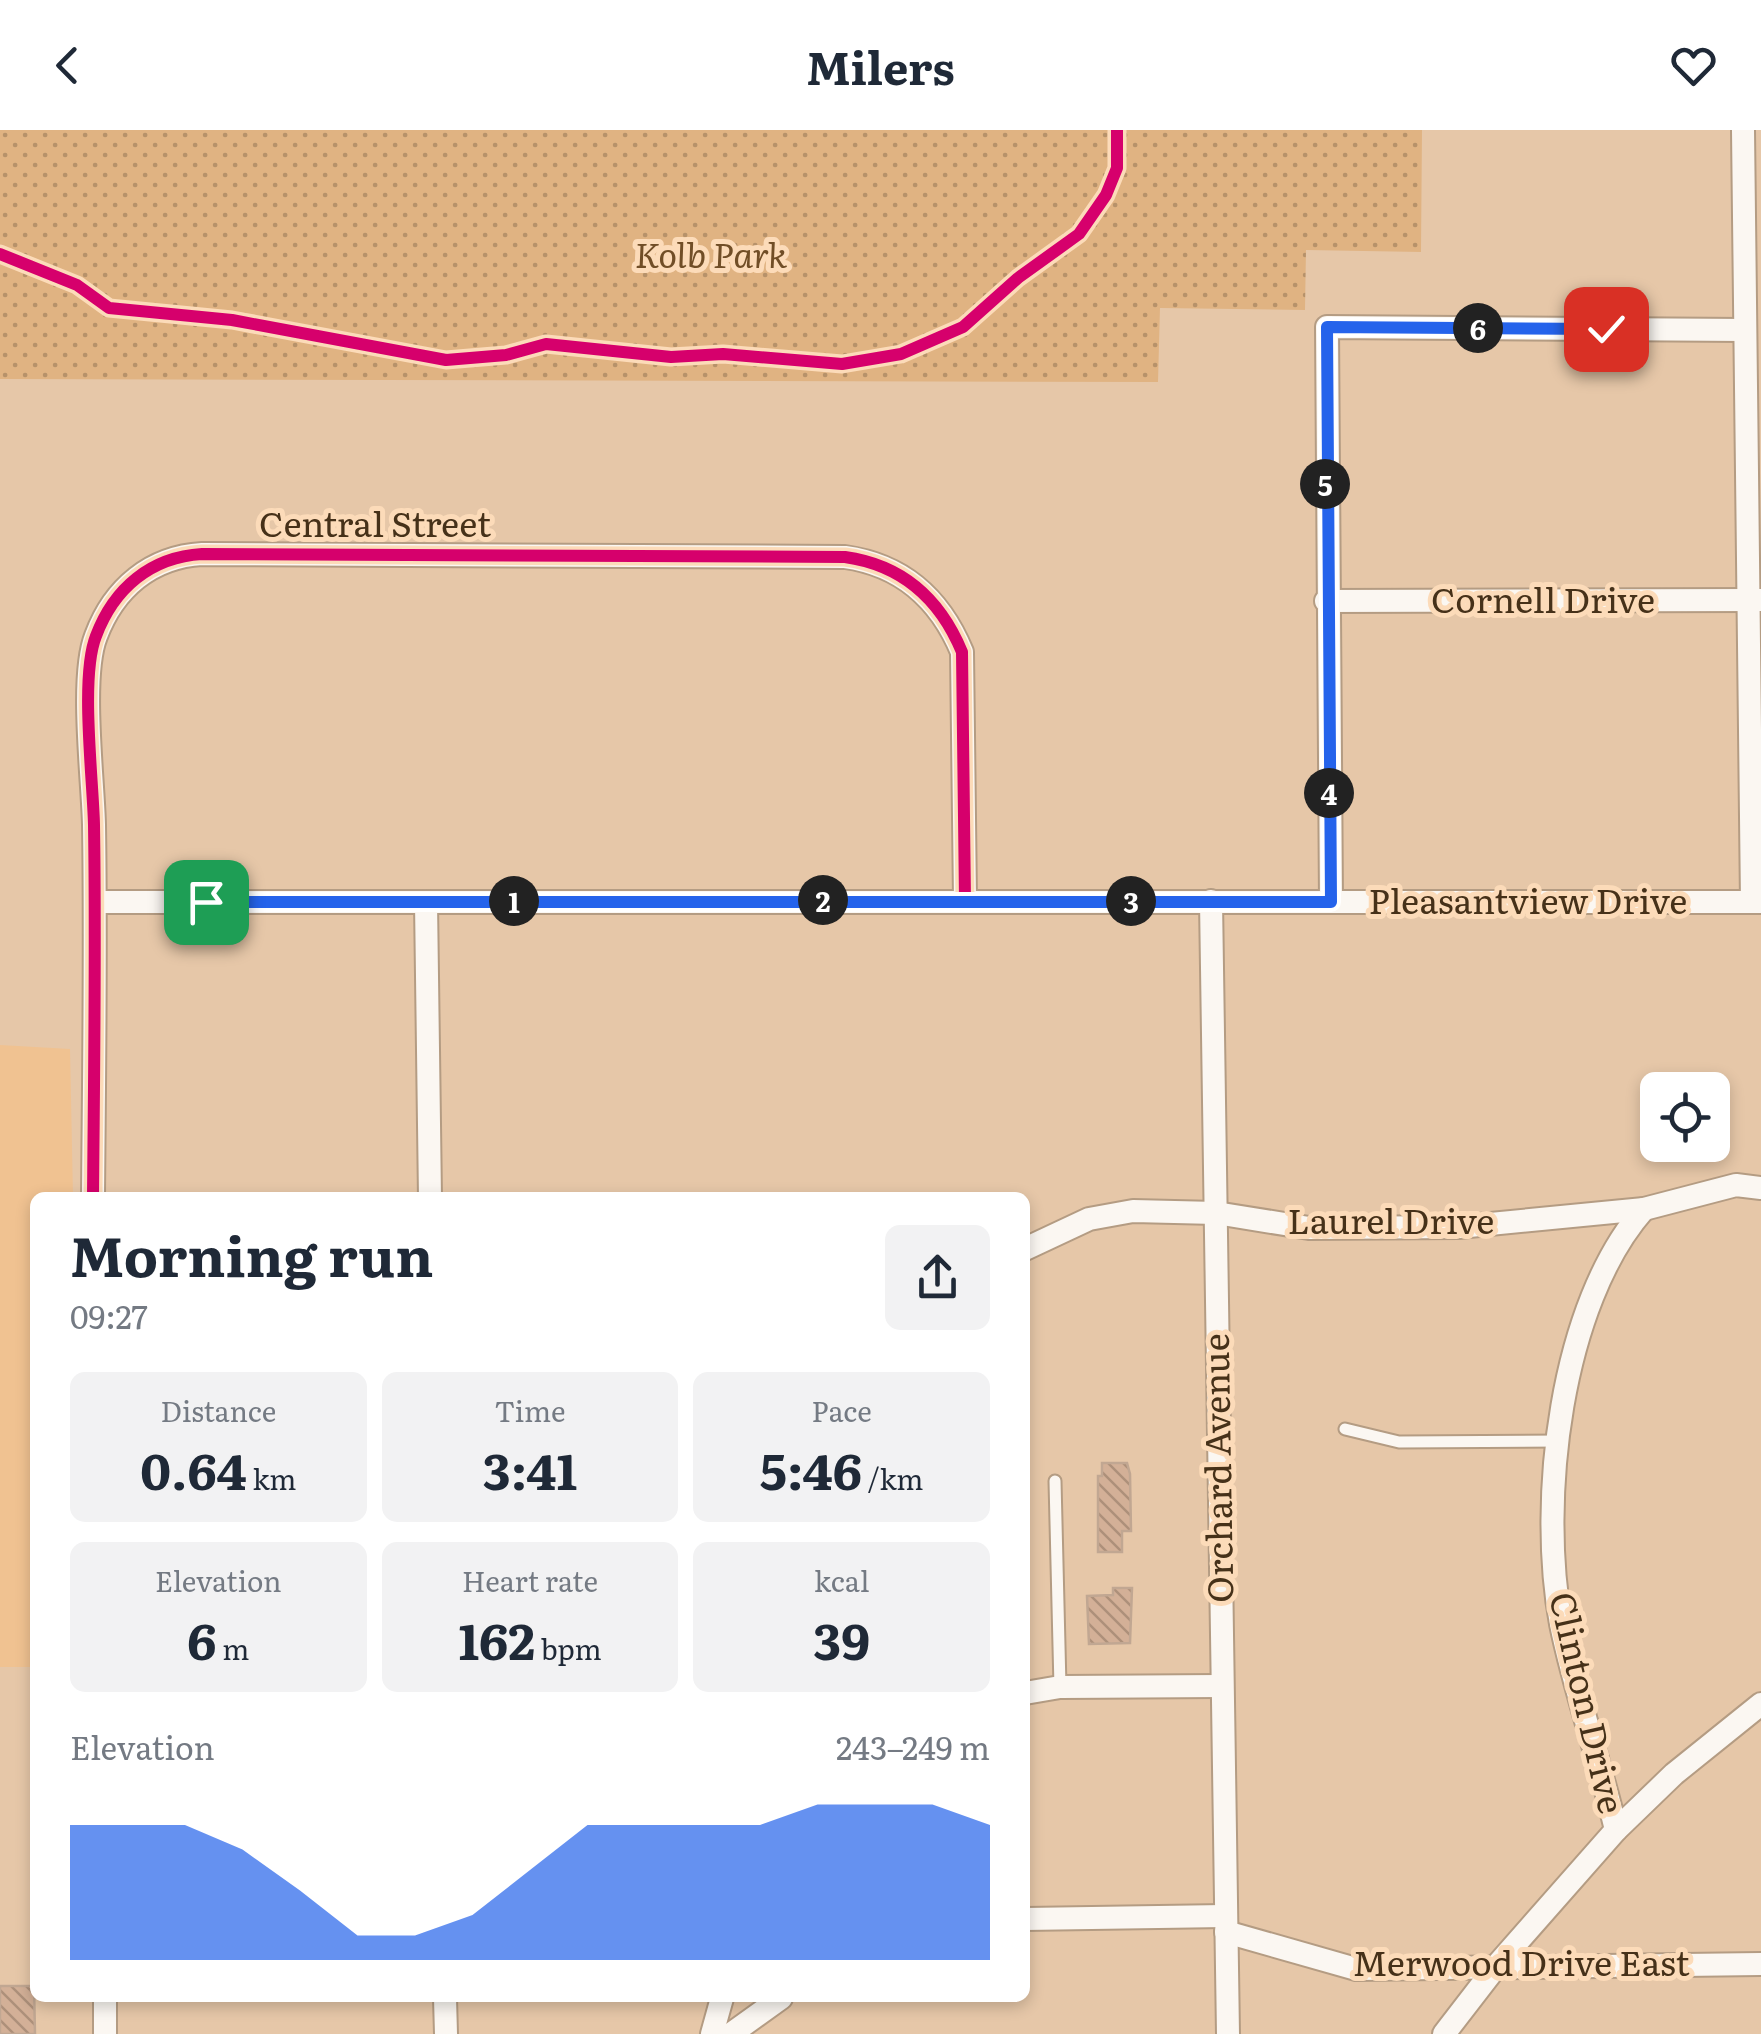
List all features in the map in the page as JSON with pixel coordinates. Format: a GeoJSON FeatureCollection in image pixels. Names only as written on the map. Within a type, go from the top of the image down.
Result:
{"type":"FeatureCollection","features":[{"type":"Feature","properties":{"kind":"street"},"geometry":{"type":"LineString","coordinates":[[1743,130],[1751,315],[1756,902]]}},
{"type":"Feature","properties":{"kind":"street"},"geometry":{"type":"LineString","coordinates":[[1331,902],[1327,327],[1751,315]]}},
{"type":"Feature","properties":{"kind":"street","name":"Central Street"},"geometry":{"type":"LineString","coordinates":[[93,1192],[95,902],[90,662],[94,640],[105,617],[142,570],[181,556],[826,557],[874,561],[926,594],[950,623],[962,652],[966,900]]}},
{"type":"Feature","properties":{"kind":"street","name":"Cornell Drive"},"geometry":{"type":"LineString","coordinates":[[1326,601],[1754,600]]}},
{"type":"Feature","properties":{"kind":"street","name":"Pleasantview Drive"},"geometry":{"type":"LineString","coordinates":[[95,902],[1756,902]]}},
{"type":"Feature","properties":{"kind":"street"},"geometry":{"type":"LineString","coordinates":[[426,902],[430,1192]]}},
{"type":"Feature","properties":{"kind":"street","name":"Orchard Avenue"},"geometry":{"type":"LineString","coordinates":[[1211,902],[1228,2034]]}},
{"type":"Feature","properties":{"kind":"street","name":"Laurel Drive"},"geometry":{"type":"LineString","coordinates":[[1030,1248],[1104,1216],[1133,1210],[1216,1213],[1309,1228],[1421,1228],[1644,1209],[1736,1185],[1761,1188]]}},
{"type":"Feature","properties":{"kind":"street","name":"Clinton Drive"},"geometry":{"type":"LineString","coordinates":[[1444,2034],[1498,1964],[1616,1830],[1560,1619],[1554,1543],[1565,1390],[1600,1275],[1618,1239],[1644,1209]]}},
{"type":"Feature","properties":{"kind":"street"},"geometry":{"type":"LineString","coordinates":[[1030,1692],[1060,1687],[1221,1686]]}},
{"type":"Feature","properties":{"kind":"street"},"geometry":{"type":"LineString","coordinates":[[1616,1830],[1674,1774],[1761,1704]]}},
{"type":"Feature","properties":{"kind":"street","name":"Merwood Drive East"},"geometry":{"type":"LineString","coordinates":[[1030,1920],[1225,1924],[1356,1969],[1498,1964],[1761,1964]]}},
{"type":"Feature","properties":{"kind":"street"},"geometry":{"type":"LineString","coordinates":[[105,2002],[106,2034]]}},
{"type":"Feature","properties":{"kind":"street"},"geometry":{"type":"LineString","coordinates":[[445,2002],[446,2034]]}},
{"type":"Feature","properties":{"kind":"street"},"geometry":{"type":"LineString","coordinates":[[712,2034],[721,2002]]}},
{"type":"Feature","properties":{"kind":"street"},"geometry":{"type":"LineString","coordinates":[[731,2034],[775,2002]]}},
{"type":"Feature","properties":{"kind":"lane"},"geometry":{"type":"LineString","coordinates":[[1345,1429],[1399,1442],[1560,1440]]}},
{"type":"Feature","properties":{"kind":"lane"},"geometry":{"type":"LineString","coordinates":[[1056,1481],[1060,1687]]}},
{"type":"Feature","properties":{"kind":"shaded area"},"geometry":{"type":"Polygon","coordinates":[[[0,1045],[70,1049],[73,1192],[30,1192],[30,1667],[0,1667],[0,1045]]]}},
{"type":"Feature","properties":{"kind":"green space","name":"Kolb Park"},"geometry":{"type":"Polygon","coordinates":[[[0,130],[1422,130],[1421,252],[1306,250],[1305,310],[1160,308],[1158,382],[0,379],[0,130]]]}},
{"type":"Feature","properties":{"kind":"building"},"geometry":{"type":"Polygon","coordinates":[[[1102,1463],[1127,1463],[1130,1474],[1131,1531],[1122,1531],[1122,1552],[1098,1552],[1098,1476],[1102,1476],[1102,1463]]]}},
{"type":"Feature","properties":{"kind":"building"},"geometry":{"type":"Polygon","coordinates":[[[1113,1588],[1132,1588],[1130,1643],[1089,1644],[1087,1596],[1113,1595],[1113,1588]]]}},
{"type":"Feature","properties":{"kind":"building"},"geometry":{"type":"Polygon","coordinates":[[[0,1986],[30,1986],[35,2034],[0,2034],[0,1986]]]}},
{"type":"Feature","properties":{"kind":"cycle path"},"geometry":{"type":"LineString","coordinates":[[0,254],[77,285],[109,308],[232,320],[446,360],[506,355],[546,344],[671,357],[723,354],[842,364],[901,354],[963,327],[1018,278],[1079,234],[1106,195],[1117,168],[1117,130]]}},
{"type":"Feature","properties":{"kind":"cycle path"},"geometry":{"type":"LineString","coordinates":[[93,1192],[95,872],[88,701],[91,654],[113,603],[137,578],[166,561],[202,554],[845,557],[884,568],[930,601],[962,652],[965,900]]}},
{"type":"Feature","properties":{"kind":"route"},"geometry":{"type":"LineString","coordinates":[[206,902],[1331,902],[1324,342],[1327,327],[1606,329]]}}]}
